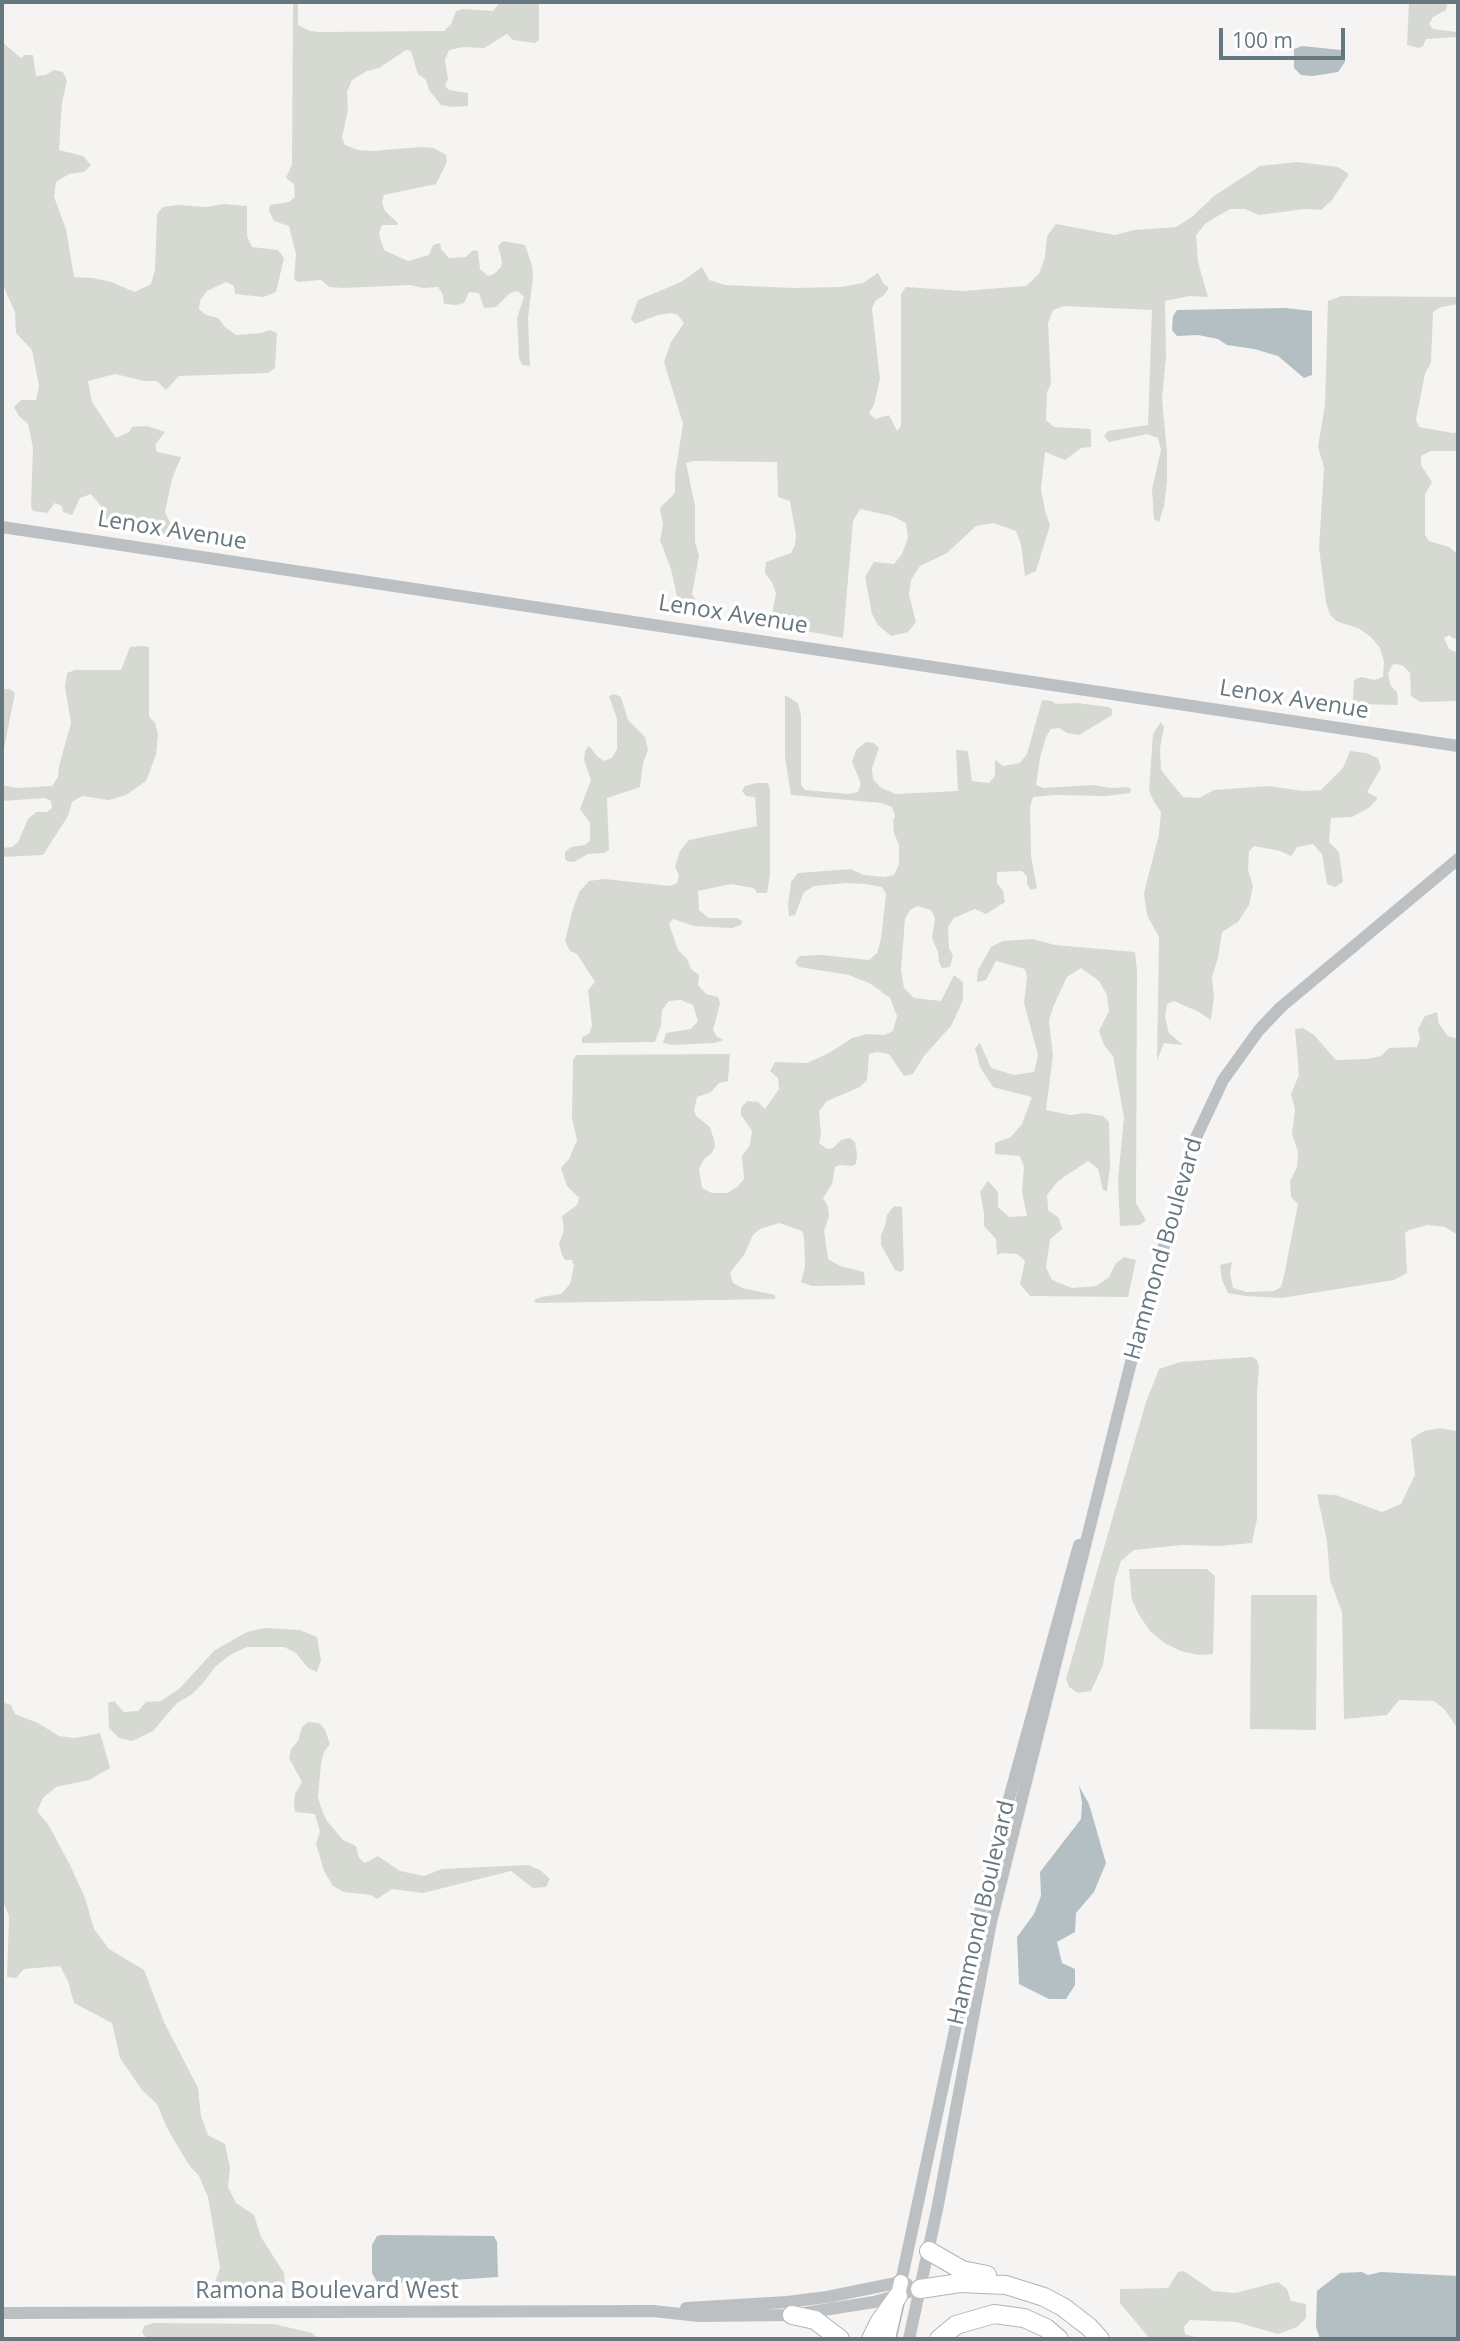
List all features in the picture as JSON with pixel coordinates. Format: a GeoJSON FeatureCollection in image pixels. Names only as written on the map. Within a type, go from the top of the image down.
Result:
{"type":"FeatureCollection","features":[{"type":"Feature","properties":{"kind":"highway"},"geometry":{"type":"LineString","coordinates":[[929,2251],[962,2270],[1011,2279],[1036,2289],[1044,2297]]}},
{"type":"Feature","properties":{"kind":"highway"},"geometry":{"type":"LineString","coordinates":[[920,2289],[960,2283],[1006,2285],[1044,2297],[1077,2317],[1100,2339]]}},
{"type":"Feature","properties":{"kind":"highway"},"geometry":{"type":"LineString","coordinates":[[871,2339],[899,2289]]}},
{"type":"Feature","properties":{"kind":"highway"},"geometry":{"type":"LineString","coordinates":[[939,2339],[957,2325],[994,2314],[1012,2315],[1036,2322],[1059,2339]]}},
{"type":"Feature","properties":{"kind":"highway"},"geometry":{"type":"LineString","coordinates":[[792,2315],[815,2320],[840,2339]]}},
{"type":"Feature","properties":{"kind":"main road","name":"Hammond Boulevard"},"geometry":{"type":"LineString","coordinates":[[888,2339],[899,2289]]}},
{"type":"Feature","properties":{"kind":"street","name":"Lenox Avenue"},"geometry":{"type":"LineString","coordinates":[[2,527],[1458,746]]}},
{"type":"Feature","properties":{"kind":"street","name":"Hammond Boulevard"},"geometry":{"type":"LineString","coordinates":[[909,2339],[929,2251],[991,1922],[1179,1185],[1201,1124],[1223,1080],[1259,1030],[1281,1007],[1458,859]]}},
{"type":"Feature","properties":{"kind":"street","name":"Hammond Boulevard"},"geometry":{"type":"LineString","coordinates":[[899,2289],[989,1871],[1068,1580],[1099,1493]]}},
{"type":"Feature","properties":{"kind":"street"},"geometry":{"type":"LineString","coordinates":[[899,2289],[920,2289]]}},
{"type":"Feature","properties":{"kind":"street","name":"Ramona Boulevard West"},"geometry":{"type":"LineString","coordinates":[[2,2313],[653,2311],[899,2289]]}},
{"type":"Feature","properties":{"kind":"street","name":"Ramona Boulevard West"},"geometry":{"type":"LineString","coordinates":[[653,2311],[699,2316],[792,2315],[828,2311],[899,2289]]}},
{"type":"Feature","properties":{"kind":"shaded area"},"geometry":{"type":"Polygon","coordinates":[[[293,2],[298,2],[298,25],[320,32],[444,31],[451,24],[456,11],[493,11],[500,2],[539,2],[539,40],[535,43],[513,40],[507,34],[484,48],[464,47],[449,50],[445,60],[448,79],[445,86],[449,90],[468,93],[468,106],[441,105],[429,90],[426,80],[418,74],[411,51],[406,50],[379,68],[367,71],[352,80],[347,92],[348,109],[342,138],[345,145],[358,150],[421,147],[434,148],[446,155],[447,162],[436,184],[384,195],[382,202],[385,211],[398,223],[382,225],[379,234],[384,250],[408,261],[429,255],[433,245],[440,243],[441,249],[449,258],[466,257],[473,250],[478,251],[480,269],[488,276],[501,267],[498,246],[503,241],[525,245],[533,277],[528,318],[530,366],[522,365],[519,358],[517,318],[524,297],[518,291],[510,293],[496,307],[484,308],[479,293],[469,292],[464,303],[456,305],[444,304],[438,287],[423,288],[411,285],[343,288],[329,287],[321,280],[298,282],[294,279],[296,254],[289,226],[274,221],[269,211],[270,205],[289,202],[295,197],[294,184],[286,178],[292,164],[293,2]]]}},
{"type":"Feature","properties":{"kind":"shaded area"},"geometry":{"type":"Polygon","coordinates":[[[1409,2],[1448,2],[1446,10],[1433,17],[1429,24],[1433,29],[1456,32],[1457,37],[1426,39],[1419,48],[1407,45],[1409,2]]]}},
{"type":"Feature","properties":{"kind":"shaded area"},"geometry":{"type":"Polygon","coordinates":[[[2,42],[21,58],[33,55],[36,76],[54,70],[63,72],[67,81],[62,102],[59,150],[83,156],[91,165],[84,172],[69,174],[56,182],[54,197],[66,229],[74,277],[111,282],[135,292],[151,284],[155,270],[157,214],[163,207],[178,205],[247,206],[247,236],[252,247],[278,250],[284,258],[276,292],[263,297],[235,294],[234,286],[226,282],[207,291],[200,300],[199,309],[206,315],[218,318],[236,335],[270,330],[277,333],[275,368],[268,373],[179,376],[166,390],[157,381],[115,374],[88,381],[92,402],[116,438],[129,432],[132,427],[147,426],[165,432],[155,445],[157,452],[181,457],[172,479],[165,512],[174,531],[168,537],[109,525],[100,505],[91,494],[80,498],[72,515],[63,512],[62,506],[55,503],[47,513],[33,511],[31,506],[33,448],[28,424],[14,407],[21,400],[36,400],[39,386],[32,350],[16,333],[15,312],[2,283],[2,42]]]}},
{"type":"Feature","properties":{"kind":"shaded area"},"geometry":{"type":"Polygon","coordinates":[[[1302,46],[1341,50],[1344,52],[1345,62],[1338,72],[1301,75],[1294,68],[1294,49],[1302,46]]]}},
{"type":"Feature","properties":{"kind":"shaded area"},"geometry":{"type":"Polygon","coordinates":[[[1298,162],[1338,167],[1349,174],[1332,200],[1321,210],[1305,209],[1259,215],[1245,209],[1230,209],[1206,223],[1196,235],[1198,262],[1208,297],[1189,296],[1165,301],[1166,357],[1162,399],[1167,482],[1159,522],[1154,519],[1152,489],[1161,450],[1158,438],[1147,434],[1109,442],[1104,436],[1108,431],[1148,425],[1152,310],[1064,306],[1053,310],[1048,323],[1051,384],[1047,392],[1046,420],[1054,427],[1091,429],[1091,447],[1081,448],[1065,460],[1045,452],[1041,489],[1050,525],[1036,571],[1025,576],[1021,544],[1016,531],[993,523],[976,526],[947,553],[920,566],[911,580],[909,595],[916,622],[908,632],[891,636],[878,625],[872,614],[865,577],[874,562],[894,564],[902,554],[908,538],[906,523],[892,516],[860,509],[853,521],[843,638],[770,624],[776,594],[765,573],[766,562],[791,553],[796,535],[790,501],[778,497],[777,462],[693,461],[686,463],[695,506],[695,542],[699,556],[692,594],[703,612],[689,613],[680,609],[671,569],[660,540],[663,525],[660,508],[675,493],[683,424],[664,362],[671,342],[684,323],[678,315],[671,313],[635,324],[631,319],[638,300],[681,282],[702,267],[709,280],[725,285],[793,288],[841,287],[863,283],[878,273],[889,288],[875,301],[872,309],[880,379],[874,405],[869,413],[875,419],[889,415],[897,431],[901,426],[901,294],[906,287],[963,291],[1026,286],[1039,274],[1045,257],[1047,236],[1056,224],[1115,235],[1134,230],[1176,227],[1193,216],[1214,196],[1260,166],[1298,162]]]}},
{"type":"Feature","properties":{"kind":"shaded area"},"geometry":{"type":"Polygon","coordinates":[[[1341,296],[1458,297],[1458,304],[1441,307],[1433,312],[1431,362],[1425,374],[1416,419],[1419,427],[1458,432],[1458,451],[1431,451],[1421,456],[1421,465],[1432,482],[1425,494],[1425,535],[1429,541],[1449,547],[1458,554],[1458,638],[1454,639],[1449,635],[1444,638],[1449,649],[1458,653],[1458,701],[1420,702],[1411,696],[1410,673],[1402,665],[1393,664],[1388,674],[1391,686],[1397,692],[1398,705],[1360,704],[1353,700],[1354,680],[1361,677],[1375,680],[1383,677],[1384,662],[1380,648],[1371,637],[1358,628],[1338,622],[1330,615],[1319,548],[1324,468],[1318,447],[1325,405],[1328,301],[1341,296]]]}},
{"type":"Feature","properties":{"kind":"shaded area"},"geometry":{"type":"Polygon","coordinates":[[[1285,308],[1312,311],[1312,375],[1304,378],[1278,356],[1227,345],[1218,339],[1198,335],[1177,336],[1172,330],[1173,316],[1177,310],[1285,308]]]}},
{"type":"Feature","properties":{"kind":"shaded area"},"geometry":{"type":"Polygon","coordinates":[[[130,647],[149,647],[149,716],[155,723],[158,734],[156,755],[146,781],[126,795],[109,800],[82,796],[72,802],[68,816],[43,855],[2,857],[2,848],[12,847],[18,842],[28,819],[36,812],[47,812],[52,808],[51,801],[45,798],[2,801],[2,785],[16,788],[52,786],[58,777],[71,723],[65,687],[67,673],[75,670],[121,670],[130,647]]]}},
{"type":"Feature","properties":{"kind":"shaded area"},"geometry":{"type":"Polygon","coordinates":[[[2,689],[10,689],[15,693],[4,748],[2,785],[2,689]]]}},
{"type":"Feature","properties":{"kind":"shaded area"},"geometry":{"type":"Polygon","coordinates":[[[614,694],[621,697],[628,720],[645,737],[648,750],[643,763],[640,787],[607,798],[609,850],[588,854],[574,862],[567,861],[565,852],[571,847],[585,845],[590,841],[590,823],[580,809],[591,780],[584,760],[585,751],[589,746],[604,761],[612,758],[617,749],[617,719],[609,696],[614,694]]]}},
{"type":"Feature","properties":{"kind":"shaded area"},"geometry":{"type":"Polygon","coordinates":[[[785,695],[798,703],[801,715],[801,785],[805,790],[849,794],[858,792],[861,784],[852,762],[856,750],[866,742],[874,743],[879,748],[872,768],[873,779],[880,787],[895,794],[958,791],[956,750],[968,751],[972,781],[989,783],[995,776],[995,760],[1003,766],[1020,763],[1027,754],[1042,700],[1056,704],[1077,703],[1108,707],[1112,709],[1112,715],[1079,735],[1059,728],[1051,729],[1040,758],[1036,785],[1043,788],[1093,785],[1128,787],[1131,789],[1130,793],[1033,797],[1030,807],[1031,856],[1037,888],[1031,890],[1027,884],[1027,876],[1022,871],[997,872],[997,883],[1003,891],[1005,902],[986,914],[975,909],[954,918],[948,927],[949,948],[953,956],[950,967],[942,968],[939,962],[932,938],[935,918],[931,910],[918,906],[910,910],[905,919],[901,970],[904,988],[914,998],[941,1001],[954,975],[963,982],[963,1000],[951,1026],[924,1056],[913,1074],[904,1076],[889,1054],[869,1054],[867,1080],[860,1087],[827,1101],[819,1111],[819,1143],[827,1149],[850,1138],[855,1142],[857,1154],[856,1164],[835,1167],[832,1184],[823,1198],[829,1216],[824,1231],[828,1259],[840,1266],[864,1272],[865,1285],[812,1286],[801,1282],[805,1266],[802,1231],[779,1223],[760,1229],[753,1235],[744,1255],[730,1273],[733,1283],[742,1288],[775,1295],[775,1299],[536,1303],[534,1300],[541,1297],[561,1294],[570,1284],[574,1266],[572,1260],[565,1260],[559,1244],[564,1230],[562,1216],[577,1205],[579,1198],[567,1186],[561,1168],[569,1159],[577,1140],[572,1118],[573,1060],[576,1055],[730,1054],[728,1081],[719,1083],[711,1092],[697,1097],[694,1110],[696,1116],[710,1127],[715,1147],[699,1169],[702,1188],[712,1193],[727,1193],[744,1179],[742,1156],[750,1145],[752,1131],[741,1115],[741,1108],[747,1101],[758,1102],[765,1109],[779,1089],[778,1078],[770,1071],[775,1062],[807,1063],[852,1038],[867,1034],[885,1035],[893,1031],[897,1016],[890,998],[871,984],[849,975],[799,967],[795,962],[800,956],[822,955],[869,960],[877,953],[881,939],[886,894],[882,887],[866,884],[814,886],[804,892],[795,915],[789,916],[791,882],[798,873],[851,869],[864,875],[894,875],[899,864],[899,845],[894,833],[895,816],[892,807],[882,803],[791,795],[785,757],[785,695]]]}},
{"type":"Feature","properties":{"kind":"shaded area"},"geometry":{"type":"Polygon","coordinates":[[[1161,722],[1164,727],[1160,748],[1161,770],[1183,797],[1199,798],[1214,790],[1268,786],[1303,791],[1321,790],[1343,768],[1350,751],[1378,758],[1381,768],[1367,792],[1378,798],[1370,807],[1352,817],[1331,818],[1329,842],[1339,852],[1343,882],[1335,887],[1327,884],[1322,854],[1313,844],[1297,847],[1291,856],[1254,846],[1249,851],[1248,870],[1253,886],[1249,905],[1238,922],[1222,932],[1212,977],[1214,997],[1211,1020],[1174,1001],[1167,1004],[1165,1018],[1169,1033],[1183,1045],[1164,1043],[1157,1061],[1159,937],[1147,915],[1144,893],[1159,834],[1161,812],[1149,790],[1153,734],[1161,722]]]}},
{"type":"Feature","properties":{"kind":"shaded area"},"geometry":{"type":"Polygon","coordinates":[[[768,783],[770,789],[770,874],[767,893],[757,893],[754,888],[731,884],[698,891],[699,910],[709,918],[737,918],[742,921],[741,925],[732,928],[694,926],[673,919],[669,924],[678,950],[687,959],[691,969],[699,975],[698,985],[706,994],[718,997],[720,1003],[713,1030],[717,1037],[724,1040],[714,1043],[663,1043],[666,1033],[691,1029],[698,1021],[693,1005],[681,1000],[669,1001],[662,1010],[661,1025],[655,1042],[582,1043],[582,1037],[589,1034],[592,1026],[588,990],[595,982],[565,941],[579,892],[589,881],[604,879],[670,886],[677,883],[679,875],[675,867],[680,851],[689,840],[757,826],[755,797],[746,796],[742,791],[745,786],[768,783]]]}},
{"type":"Feature","properties":{"kind":"shaded area"},"geometry":{"type":"Polygon","coordinates":[[[1032,939],[1055,945],[1135,952],[1136,1203],[1146,1220],[1140,1225],[1120,1226],[1118,1180],[1124,1117],[1113,1056],[1104,1045],[1099,1031],[1109,1011],[1107,995],[1099,981],[1081,968],[1067,977],[1049,1021],[1053,1055],[1046,1110],[1070,1115],[1085,1113],[1103,1116],[1109,1122],[1110,1167],[1107,1191],[1103,1190],[1098,1169],[1088,1161],[1058,1181],[1047,1195],[1048,1210],[1059,1218],[1062,1229],[1050,1239],[1046,1267],[1052,1280],[1072,1288],[1096,1286],[1109,1277],[1116,1263],[1124,1257],[1136,1260],[1128,1297],[1030,1296],[1020,1284],[1025,1261],[1017,1254],[997,1255],[996,1239],[984,1226],[980,1192],[988,1181],[998,1192],[998,1207],[1009,1217],[1027,1216],[1022,1192],[1024,1167],[1020,1156],[995,1154],[995,1143],[1011,1137],[1022,1124],[1032,1097],[993,1087],[980,1067],[975,1048],[980,1043],[991,1068],[1014,1075],[1034,1072],[1038,1055],[1024,1003],[1027,977],[1025,969],[996,961],[986,980],[977,982],[978,970],[991,947],[1003,941],[1032,939]]]}},
{"type":"Feature","properties":{"kind":"shaded area"},"geometry":{"type":"Polygon","coordinates":[[[1437,1012],[1439,1024],[1448,1036],[1458,1039],[1458,1235],[1445,1227],[1428,1225],[1409,1230],[1405,1233],[1407,1273],[1394,1280],[1281,1298],[1228,1293],[1222,1280],[1220,1265],[1232,1262],[1230,1273],[1233,1288],[1247,1292],[1274,1291],[1281,1287],[1298,1204],[1291,1197],[1290,1181],[1297,1167],[1298,1152],[1292,1134],[1295,1110],[1291,1094],[1299,1075],[1295,1029],[1303,1028],[1314,1035],[1336,1060],[1367,1059],[1381,1056],[1389,1048],[1417,1047],[1420,1039],[1418,1029],[1425,1016],[1437,1012]]]}},
{"type":"Feature","properties":{"kind":"shaded area"},"geometry":{"type":"Polygon","coordinates":[[[894,1206],[902,1207],[904,1269],[901,1272],[895,1270],[881,1245],[887,1215],[894,1206]]]}},
{"type":"Feature","properties":{"kind":"shaded area"},"geometry":{"type":"Polygon","coordinates":[[[1252,1357],[1257,1360],[1259,1367],[1257,1519],[1252,1543],[1182,1545],[1134,1550],[1121,1561],[1115,1580],[1103,1665],[1091,1691],[1078,1693],[1069,1687],[1066,1679],[1146,1402],[1159,1369],[1180,1362],[1252,1357]]]}},
{"type":"Feature","properties":{"kind":"shaded area"},"geometry":{"type":"Polygon","coordinates":[[[1440,1428],[1456,1431],[1458,1436],[1458,1729],[1445,1710],[1434,1701],[1399,1700],[1387,1715],[1344,1719],[1342,1612],[1330,1580],[1327,1541],[1317,1494],[1336,1495],[1382,1512],[1401,1504],[1415,1475],[1411,1439],[1424,1431],[1440,1428]]]}},
{"type":"Feature","properties":{"kind":"shaded area"},"geometry":{"type":"Polygon","coordinates":[[[1129,1569],[1207,1569],[1215,1576],[1213,1654],[1199,1655],[1181,1651],[1166,1644],[1150,1631],[1132,1600],[1129,1569]]]}},
{"type":"Feature","properties":{"kind":"shaded area"},"geometry":{"type":"Polygon","coordinates":[[[1251,1595],[1317,1595],[1316,1730],[1250,1729],[1251,1595]]]}},
{"type":"Feature","properties":{"kind":"shaded area"},"geometry":{"type":"Polygon","coordinates":[[[265,1628],[300,1630],[317,1637],[321,1660],[317,1672],[308,1668],[296,1653],[284,1647],[247,1647],[230,1655],[215,1667],[203,1683],[191,1695],[177,1703],[153,1731],[132,1741],[119,1738],[109,1728],[108,1703],[114,1701],[124,1712],[138,1711],[146,1702],[161,1701],[179,1689],[215,1650],[247,1632],[265,1628]]]}},
{"type":"Feature","properties":{"kind":"shaded area"},"geometry":{"type":"Polygon","coordinates":[[[2,1702],[11,1705],[15,1714],[38,1723],[59,1736],[75,1738],[100,1733],[110,1768],[89,1780],[56,1787],[43,1798],[37,1811],[48,1824],[70,1865],[85,1898],[94,1929],[109,1949],[144,1970],[164,2022],[198,2088],[201,2116],[208,2135],[225,2144],[230,2168],[228,2187],[236,2203],[254,2215],[261,2237],[284,2273],[285,2289],[223,2294],[214,2285],[220,2268],[208,2197],[199,2176],[189,2165],[167,2128],[157,2104],[142,2090],[120,2058],[112,2023],[74,2003],[68,1981],[60,1966],[24,1969],[16,1978],[7,1977],[9,1916],[2,1899],[2,1702]]]}},
{"type":"Feature","properties":{"kind":"shaded area"},"geometry":{"type":"Polygon","coordinates":[[[308,1722],[319,1723],[330,1744],[321,1763],[318,1797],[323,1813],[343,1840],[356,1846],[359,1858],[365,1863],[378,1856],[400,1871],[424,1876],[442,1869],[528,1865],[540,1870],[550,1879],[546,1887],[533,1888],[511,1871],[423,1893],[392,1889],[377,1899],[371,1895],[344,1892],[333,1886],[324,1871],[316,1844],[320,1832],[315,1814],[295,1812],[295,1794],[302,1782],[289,1758],[302,1727],[308,1722]]]}},
{"type":"Feature","properties":{"kind":"shaded area"},"geometry":{"type":"Polygon","coordinates":[[[1079,1786],[1089,1804],[1106,1863],[1094,1892],[1076,1913],[1075,1932],[1057,1942],[1062,1963],[1075,1969],[1075,1985],[1066,1999],[1049,1999],[1019,1984],[1017,1937],[1034,1914],[1041,1896],[1040,1872],[1081,1819],[1079,1786]]]}},
{"type":"Feature","properties":{"kind":"shaded area"},"geometry":{"type":"Polygon","coordinates":[[[377,2236],[494,2236],[497,2242],[498,2277],[409,2283],[377,2282],[372,2273],[372,2245],[377,2236]]]}},
{"type":"Feature","properties":{"kind":"shaded area"},"geometry":{"type":"Polygon","coordinates":[[[1184,2271],[1213,2291],[1235,2293],[1278,2282],[1287,2289],[1291,2301],[1306,2304],[1306,2318],[1297,2327],[1278,2334],[1236,2322],[1190,2320],[1184,2327],[1185,2334],[1201,2339],[1150,2339],[1120,2303],[1120,2289],[1168,2288],[1178,2272],[1184,2271]]]}},
{"type":"Feature","properties":{"kind":"shaded area"},"geometry":{"type":"Polygon","coordinates":[[[1362,2272],[1368,2275],[1381,2272],[1458,2276],[1458,2339],[1320,2339],[1316,2327],[1317,2291],[1340,2273],[1362,2272]]]}},
{"type":"Feature","properties":{"kind":"shaded area"},"geometry":{"type":"Polygon","coordinates":[[[153,2323],[274,2324],[312,2333],[318,2339],[148,2339],[142,2333],[144,2326],[153,2323]]]}}]}
